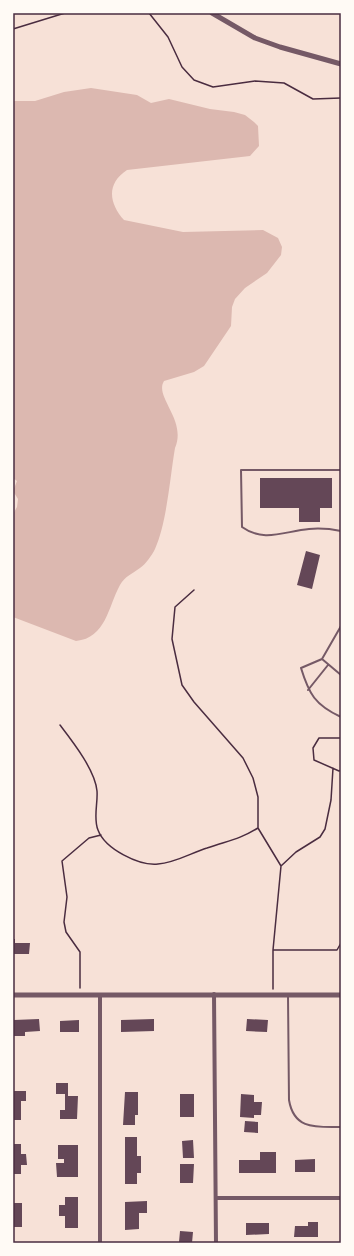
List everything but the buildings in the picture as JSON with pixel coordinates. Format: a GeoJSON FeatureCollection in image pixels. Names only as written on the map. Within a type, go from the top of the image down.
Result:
{"type":"FeatureCollection","features":[{"type":"Feature","properties":{"kind":"street"},"geometry":{"type":"LineString","coordinates":[[212,13],[255,38],[280,47],[341,64]]}},
{"type":"Feature","properties":{"kind":"street"},"geometry":{"type":"LineString","coordinates":[[214,994],[216,1243]]}},
{"type":"Feature","properties":{"kind":"street"},"geometry":{"type":"LineString","coordinates":[[13,995],[341,995]]}},
{"type":"Feature","properties":{"kind":"street"},"geometry":{"type":"LineString","coordinates":[[100,995],[100,1243]]}},
{"type":"Feature","properties":{"kind":"street"},"geometry":{"type":"LineString","coordinates":[[216,1198],[341,1198]]}},
{"type":"Feature","properties":{"kind":"lane"},"geometry":{"type":"LineString","coordinates":[[341,470],[241,470],[242,528],[250,533],[264,536],[309,529],[341,531]]}},
{"type":"Feature","properties":{"kind":"lane"},"geometry":{"type":"LineString","coordinates":[[341,626],[322,659],[301,668],[308,690],[315,700],[341,717]]}},
{"type":"Feature","properties":{"kind":"lane"},"geometry":{"type":"LineString","coordinates":[[322,659],[341,675]]}},
{"type":"Feature","properties":{"kind":"lane"},"geometry":{"type":"LineString","coordinates":[[308,690],[328,665]]}},
{"type":"Feature","properties":{"kind":"lane"},"geometry":{"type":"LineString","coordinates":[[288,994],[290,1110],[295,1118],[303,1124],[316,1127],[341,1127]]}},
{"type":"Feature","properties":{"kind":"path"},"geometry":{"type":"LineString","coordinates":[[13,28],[65,13]]}},
{"type":"Feature","properties":{"kind":"path"},"geometry":{"type":"LineString","coordinates":[[149,13],[168,37],[182,67],[194,80],[213,87],[255,81],[284,83],[313,99],[341,98]]}},
{"type":"Feature","properties":{"kind":"path"},"geometry":{"type":"LineString","coordinates":[[194,590],[175,607],[172,639],[182,684],[194,702],[243,758],[253,778],[258,797],[258,828],[281,866],[273,950],[273,994]]}},
{"type":"Feature","properties":{"kind":"path"},"geometry":{"type":"LineString","coordinates":[[60,726],[93,777],[97,791],[96,817],[98,830],[110,847],[136,861],[147,864],[158,864],[242,838],[258,828]]}},
{"type":"Feature","properties":{"kind":"path"},"geometry":{"type":"LineString","coordinates":[[341,738],[319,738],[313,748],[314,760],[338,771],[341,770]]}},
{"type":"Feature","properties":{"kind":"path"},"geometry":{"type":"LineString","coordinates":[[281,866],[296,852],[320,837],[325,829],[331,800],[332,768]]}},
{"type":"Feature","properties":{"kind":"path"},"geometry":{"type":"LineString","coordinates":[[80,995],[80,952],[66,932],[64,922],[67,897],[62,861],[90,838],[101,835]]}},
{"type":"Feature","properties":{"kind":"path"},"geometry":{"type":"LineString","coordinates":[[273,950],[337,950],[341,943]]}},
{"type":"Feature","properties":{"kind":"shaded area"},"geometry":{"type":"Polygon","coordinates":[[[91,88],[137,95],[151,103],[169,99],[210,109],[234,112],[245,115],[258,126],[259,146],[250,156],[127,170],[120,175],[116,181],[112,194],[115,207],[124,220],[183,232],[263,230],[278,238],[282,247],[281,255],[267,273],[245,288],[235,299],[232,307],[231,326],[204,366],[194,372],[164,381],[162,387],[163,394],[174,419],[178,438],[175,448],[168,499],[159,538],[151,557],[147,562],[126,577],[120,585],[109,612],[100,628],[86,639],[76,641],[13,617],[13,514],[17,507],[18,499],[13,491],[17,481],[13,478],[13,101],[35,101],[64,92],[91,88]]]}}]}
